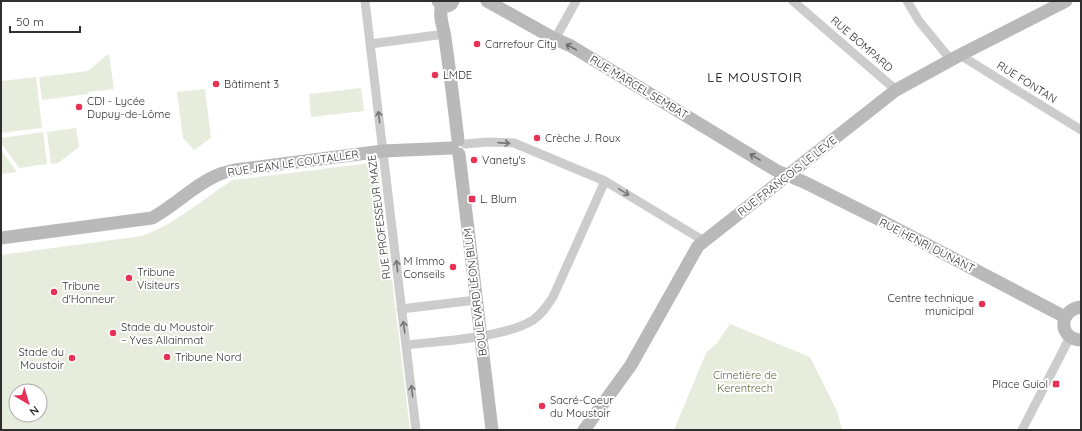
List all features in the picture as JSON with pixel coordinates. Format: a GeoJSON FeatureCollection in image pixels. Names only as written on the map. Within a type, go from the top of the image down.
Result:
{"type":"FeatureCollection","features":[{"type":"Feature","properties":{"kind":"street","name":"RUE PROFESSEUR MAZE"},"geometry":{"type":"LineString","coordinates":[[365,1],[416,430]]}},
{"type":"Feature","properties":{"kind":"street","name":"RUE MARCEL SEMBAT"},"geometry":{"type":"LineString","coordinates":[[487,1],[570,46],[777,171],[789,175]]}},
{"type":"Feature","properties":{"kind":"street"},"geometry":{"type":"LineString","coordinates":[[555,39],[576,1]]}},
{"type":"Feature","properties":{"kind":"street","name":"RUE BOMPARD"},"geometry":{"type":"LineString","coordinates":[[794,1],[896,90]]}},
{"type":"Feature","properties":{"kind":"street","name":"RUE FONTAN"},"geometry":{"type":"LineString","coordinates":[[906,1],[919,20],[956,57],[1081,130]]}},
{"type":"Feature","properties":{"kind":"street","name":"RUE FRANÇOIS LE LEVE"},"geometry":{"type":"LineString","coordinates":[[584,430],[631,365],[698,246],[896,90],[956,57],[1066,1]]}},
{"type":"Feature","properties":{"kind":"street","name":"BOULEVARD LÉON BLUM"},"geometry":{"type":"LineString","coordinates":[[445,3],[440,10],[445,34],[459,147],[492,430]]}},
{"type":"Feature","properties":{"kind":"street"},"geometry":{"type":"LineString","coordinates":[[370,44],[445,34]]}},
{"type":"Feature","properties":{"kind":"street"},"geometry":{"type":"LineString","coordinates":[[459,147],[488,142],[514,144],[605,181],[704,241]]}},
{"type":"Feature","properties":{"kind":"street","name":"RUE JEAN LE COUTALLER"},"geometry":{"type":"LineString","coordinates":[[1,238],[152,218],[165,211],[208,180],[222,173],[235,170],[383,152],[459,147]]}},
{"type":"Feature","properties":{"kind":"street","name":"RUE HENRI DUNANT"},"geometry":{"type":"LineString","coordinates":[[789,175],[880,220],[1065,317]]}},
{"type":"Feature","properties":{"kind":"street"},"geometry":{"type":"LineString","coordinates":[[406,345],[481,336],[520,326],[532,320],[543,311],[553,297],[605,181]]}},
{"type":"Feature","properties":{"kind":"street"},"geometry":{"type":"LineString","coordinates":[[401,309],[476,300]]}},
{"type":"Feature","properties":{"kind":"street"},"geometry":{"type":"LineString","coordinates":[[1022,430],[1076,338],[1065,330],[1065,317],[1072,310],[1081,307]]}},
{"type":"Feature","properties":{"kind":"green space"},"geometry":{"type":"Polygon","coordinates":[[[108,54],[114,89],[42,100],[39,77],[88,71],[108,54]]]}},
{"type":"Feature","properties":{"kind":"green space"},"geometry":{"type":"Polygon","coordinates":[[[36,77],[42,128],[1,133],[1,81],[36,77]]]}},
{"type":"Feature","properties":{"kind":"green space"},"geometry":{"type":"Polygon","coordinates":[[[361,88],[364,111],[311,117],[309,94],[361,88]]]}},
{"type":"Feature","properties":{"kind":"green space"},"geometry":{"type":"Polygon","coordinates":[[[205,89],[211,138],[194,150],[183,138],[177,92],[205,89]]]}},
{"type":"Feature","properties":{"kind":"green space"},"geometry":{"type":"Polygon","coordinates":[[[76,128],[79,147],[58,163],[51,164],[47,132],[76,128]]]}},
{"type":"Feature","properties":{"kind":"green space"},"geometry":{"type":"Polygon","coordinates":[[[43,132],[47,164],[19,168],[1,143],[1,138],[43,132]]]}},
{"type":"Feature","properties":{"kind":"green space"},"geometry":{"type":"Polygon","coordinates":[[[1,150],[17,172],[1,174],[1,150]]]}},
{"type":"Feature","properties":{"kind":"green space"},"geometry":{"type":"Polygon","coordinates":[[[378,162],[410,430],[1,430],[1,255],[142,236],[191,210],[218,189],[233,180],[378,162]]]}},
{"type":"Feature","properties":{"kind":"green space","name":"Cimetière de Kerentrech"},"geometry":{"type":"Polygon","coordinates":[[[730,324],[810,357],[837,411],[842,430],[674,430],[706,353],[717,343],[730,324]]]}},
{"type":"Feature","properties":{"kind":"place","name":"Carrefour City"},"geometry":{"type":"Point","coordinates":[477,44]}},
{"type":"Feature","properties":{"kind":"place","name":"LMDE"},"geometry":{"type":"Point","coordinates":[435,75]}},
{"type":"Feature","properties":{"kind":"place","name":"Bâtiment 3"},"geometry":{"type":"Point","coordinates":[216,84]}},
{"type":"Feature","properties":{"kind":"place","name":"CDI - Lycée Dupuy-de-Lôme"},"geometry":{"type":"Point","coordinates":[79,107]}},
{"type":"Feature","properties":{"kind":"place","name":"Crèche J. Roux"},"geometry":{"type":"Point","coordinates":[537,138]}},
{"type":"Feature","properties":{"kind":"place","name":"Vanety's"},"geometry":{"type":"Point","coordinates":[474,160]}},
{"type":"Feature","properties":{"kind":"place","name":"L. Blum"},"geometry":{"type":"Point","coordinates":[472,199]}},
{"type":"Feature","properties":{"kind":"place","name":"M Immo Conseils"},"geometry":{"type":"Point","coordinates":[453,267]}},
{"type":"Feature","properties":{"kind":"place","name":"Tribune Visiteurs"},"geometry":{"type":"Point","coordinates":[129,278]}},
{"type":"Feature","properties":{"kind":"place","name":"Tribune d'Honneur"},"geometry":{"type":"Point","coordinates":[54,292]}},
{"type":"Feature","properties":{"kind":"place","name":"Centre technique municipal"},"geometry":{"type":"Point","coordinates":[982,304]}},
{"type":"Feature","properties":{"kind":"place","name":"Stade du Moustoir – Yves Allainmat"},"geometry":{"type":"Point","coordinates":[113,333]}},
{"type":"Feature","properties":{"kind":"place","name":"Tribune Nord"},"geometry":{"type":"Point","coordinates":[167,357]}},
{"type":"Feature","properties":{"kind":"place","name":"Stade du Moustoir"},"geometry":{"type":"Point","coordinates":[72,358]}},
{"type":"Feature","properties":{"kind":"place","name":"Place Guiol"},"geometry":{"type":"Point","coordinates":[1056,384]}},
{"type":"Feature","properties":{"kind":"place","name":"Sacré-Coeur du Moustoir"},"geometry":{"type":"Point","coordinates":[542,406]}},
{"type":"Feature","properties":{"kind":"district","name":"LE MOUSTOIR"},"geometry":{"type":"Point","coordinates":[755,77]}}]}
